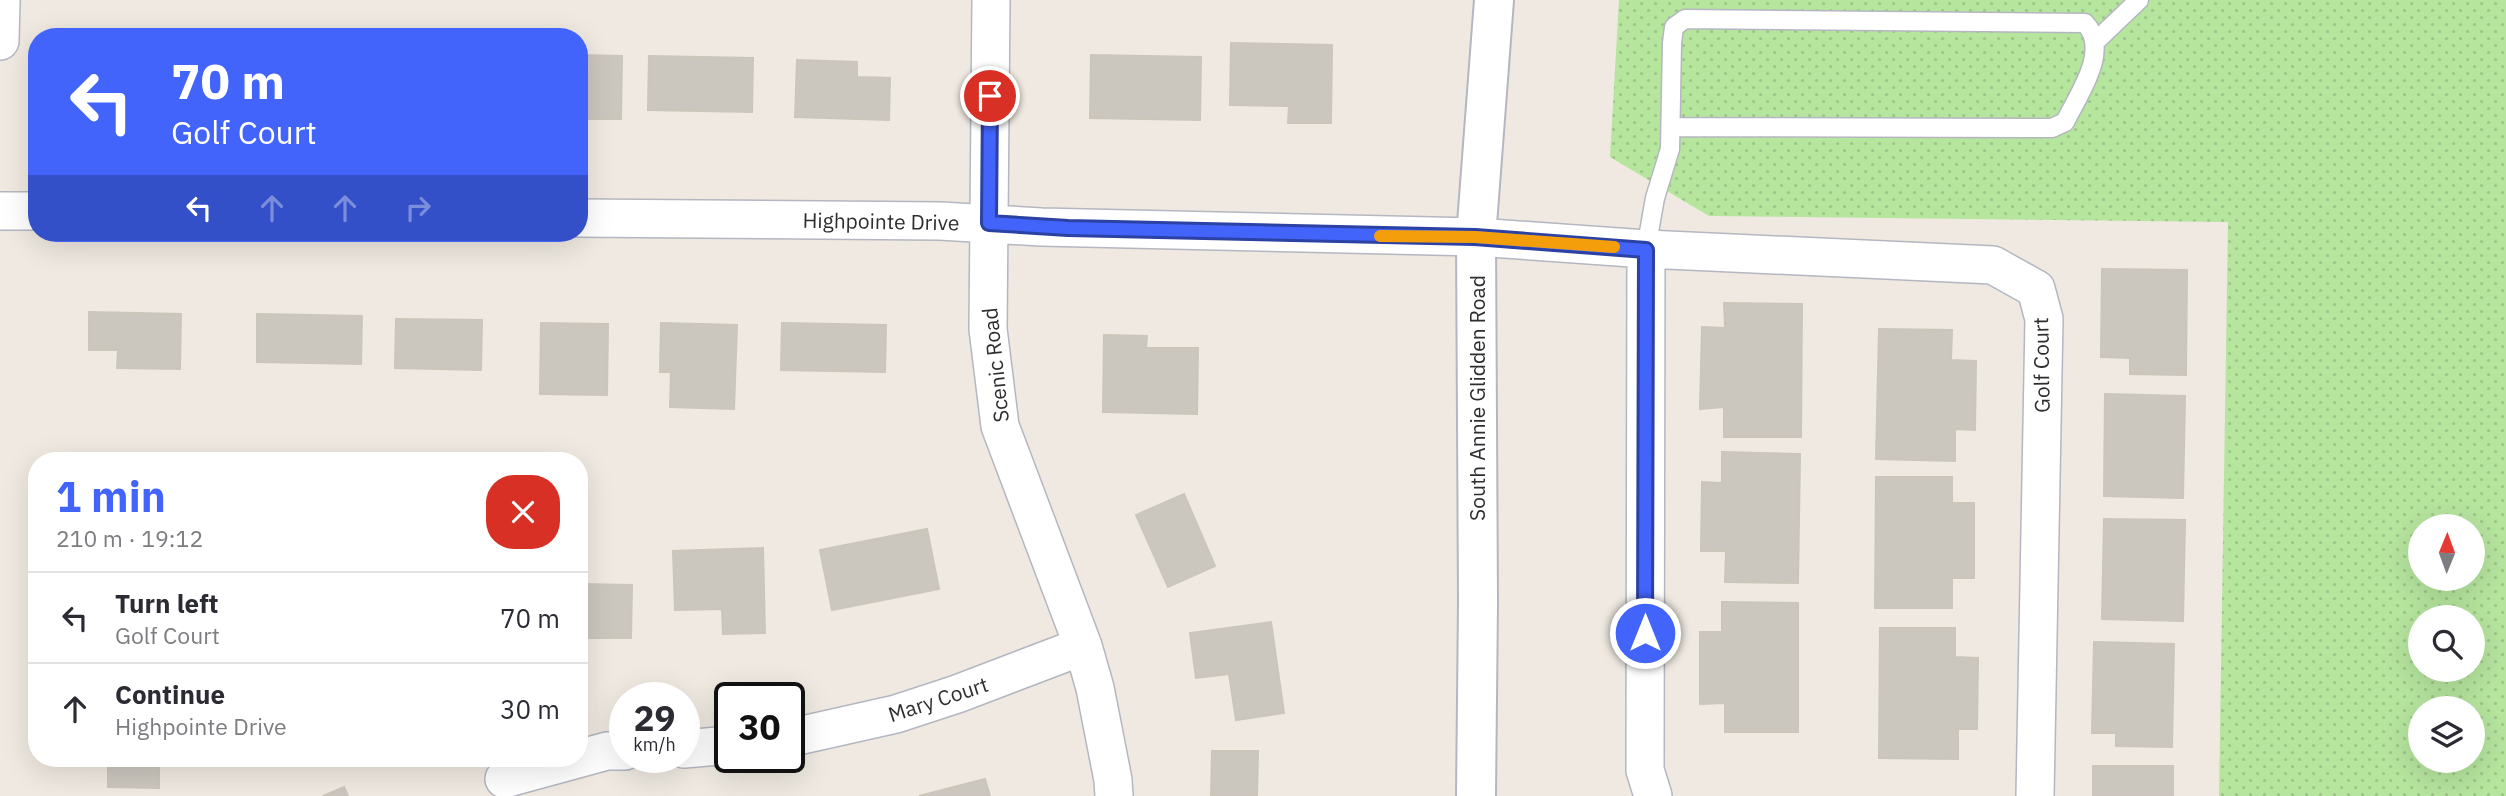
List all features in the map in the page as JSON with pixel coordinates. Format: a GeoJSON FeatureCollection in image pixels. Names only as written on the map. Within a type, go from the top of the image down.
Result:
{"type":"FeatureCollection","features":[{"type":"Feature","properties":{"kind":"main road","name":"South Annie Glidden Road"},"geometry":{"type":"LineString","coordinates":[[1476,796],[1478,602],[1475,237],[1494,0]]}},
{"type":"Feature","properties":{"kind":"street"},"geometry":{"type":"LineString","coordinates":[[0,41],[1,0]]}},
{"type":"Feature","properties":{"kind":"street","name":"Scenic Road"},"geometry":{"type":"LineString","coordinates":[[991,0],[988,329],[993,383],[1000,426],[1083,646],[1095,688],[1114,796]]}},
{"type":"Feature","properties":{"kind":"street"},"geometry":{"type":"LineString","coordinates":[[0,211],[28,211]]}},
{"type":"Feature","properties":{"kind":"street","name":"Highpointe Drive"},"geometry":{"type":"LineString","coordinates":[[588,218],[989,223],[1475,237]]}},
{"type":"Feature","properties":{"kind":"street","name":"Golf Court"},"geometry":{"type":"LineString","coordinates":[[1475,237],[1646,250],[1993,265],[2036,289],[2044,319],[2035,796]]}},
{"type":"Feature","properties":{"kind":"street"},"geometry":{"type":"LineString","coordinates":[[1646,250],[1645,770],[1653,796]]}},
{"type":"Feature","properties":{"kind":"street","name":"Mary Court"},"geometry":{"type":"LineString","coordinates":[[805,734],[896,714],[1083,646]]}},
{"type":"Feature","properties":{"kind":"street"},"geometry":{"type":"LineString","coordinates":[[588,756],[609,751]]}},
{"type":"Feature","properties":{"kind":"street"},"geometry":{"type":"LineString","coordinates":[[504,779],[548,767]]}},
{"type":"Feature","properties":{"kind":"lane"},"geometry":{"type":"LineString","coordinates":[[2095,42],[2139,0]]}},
{"type":"Feature","properties":{"kind":"lane"},"geometry":{"type":"LineString","coordinates":[[1646,250],[1655,198],[1670,149],[1674,27],[1685,19],[2085,23],[2092,30],[2095,42],[2095,59],[2065,122],[2052,128],[1671,127]]}},
{"type":"Feature","properties":{"kind":"green space"},"geometry":{"type":"Polygon","coordinates":[[[1619,0],[2506,0],[2506,796],[2219,796],[2228,222],[1709,216],[1610,157],[1619,0]]]}},
{"type":"Feature","properties":{"kind":"building"},"geometry":{"type":"Polygon","coordinates":[[[1231,43],[1332,45],[1331,123],[1288,123],[1289,106],[1230,105],[1231,43]]]}},
{"type":"Feature","properties":{"kind":"building"},"geometry":{"type":"Polygon","coordinates":[[[588,55],[622,56],[621,119],[588,119],[588,55]]]}},
{"type":"Feature","properties":{"kind":"building"},"geometry":{"type":"Polygon","coordinates":[[[1091,55],[1201,57],[1200,120],[1090,118],[1091,55]]]}},
{"type":"Feature","properties":{"kind":"building"},"geometry":{"type":"Polygon","coordinates":[[[649,56],[753,58],[752,112],[648,110],[649,56]]]}},
{"type":"Feature","properties":{"kind":"building"},"geometry":{"type":"Polygon","coordinates":[[[797,60],[857,62],[857,77],[890,78],[889,120],[795,117],[797,60]]]}},
{"type":"Feature","properties":{"kind":"building"},"geometry":{"type":"Polygon","coordinates":[[[2102,269],[2187,270],[2186,375],[2130,374],[2130,358],[2101,357],[2102,269]]]}},
{"type":"Feature","properties":{"kind":"building"},"geometry":{"type":"Polygon","coordinates":[[[1724,303],[1802,304],[1801,437],[1724,437],[1724,407],[1700,409],[1702,327],[1725,328],[1724,303]]]}},
{"type":"Feature","properties":{"kind":"building"},"geometry":{"type":"Polygon","coordinates":[[[89,312],[181,314],[180,369],[117,368],[118,350],[89,350],[89,312]]]}},
{"type":"Feature","properties":{"kind":"building"},"geometry":{"type":"Polygon","coordinates":[[[257,314],[362,316],[361,364],[257,362],[257,314]]]}},
{"type":"Feature","properties":{"kind":"building"},"geometry":{"type":"Polygon","coordinates":[[[396,319],[482,320],[481,370],[395,368],[396,319]]]}},
{"type":"Feature","properties":{"kind":"building"},"geometry":{"type":"Polygon","coordinates":[[[541,323],[608,324],[607,395],[540,394],[541,323]]]}},
{"type":"Feature","properties":{"kind":"building"},"geometry":{"type":"Polygon","coordinates":[[[661,323],[737,325],[734,409],[670,407],[671,372],[660,372],[661,323]]]}},
{"type":"Feature","properties":{"kind":"building"},"geometry":{"type":"Polygon","coordinates":[[[782,323],[886,325],[885,372],[781,370],[782,323]]]}},
{"type":"Feature","properties":{"kind":"building"},"geometry":{"type":"Polygon","coordinates":[[[1879,329],[1952,330],[1951,360],[1976,361],[1975,430],[1955,429],[1955,461],[1876,459],[1879,329]]]}},
{"type":"Feature","properties":{"kind":"building"},"geometry":{"type":"Polygon","coordinates":[[[1104,335],[1147,336],[1146,348],[1198,348],[1197,414],[1103,412],[1104,335]]]}},
{"type":"Feature","properties":{"kind":"building"},"geometry":{"type":"Polygon","coordinates":[[[2105,394],[2185,396],[2183,498],[2104,496],[2105,394]]]}},
{"type":"Feature","properties":{"kind":"building"},"geometry":{"type":"Polygon","coordinates":[[[1722,452],[1800,454],[1798,583],[1725,582],[1726,551],[1701,551],[1702,482],[1722,483],[1722,452]]]}},
{"type":"Feature","properties":{"kind":"building"},"geometry":{"type":"Polygon","coordinates":[[[1876,477],[1952,477],[1952,503],[1974,503],[1974,578],[1952,578],[1952,608],[1875,608],[1876,477]]]}},
{"type":"Feature","properties":{"kind":"building"},"geometry":{"type":"Polygon","coordinates":[[[1184,494],[1215,566],[1168,587],[1136,515],[1184,494]]]}},
{"type":"Feature","properties":{"kind":"building"},"geometry":{"type":"Polygon","coordinates":[[[2104,519],[2185,520],[2183,621],[2102,619],[2104,519]]]}},
{"type":"Feature","properties":{"kind":"building"},"geometry":{"type":"Polygon","coordinates":[[[927,529],[939,589],[832,610],[820,550],[927,529]]]}},
{"type":"Feature","properties":{"kind":"building"},"geometry":{"type":"Polygon","coordinates":[[[763,548],[765,633],[723,634],[722,609],[675,610],[673,551],[763,548]]]}},
{"type":"Feature","properties":{"kind":"building"},"geometry":{"type":"Polygon","coordinates":[[[588,584],[632,585],[631,638],[588,638],[588,584]]]}},
{"type":"Feature","properties":{"kind":"building"},"geometry":{"type":"Polygon","coordinates":[[[1722,602],[1798,603],[1798,732],[1725,732],[1725,703],[1700,704],[1700,632],[1722,632],[1722,602]]]}},
{"type":"Feature","properties":{"kind":"building"},"geometry":{"type":"Polygon","coordinates":[[[1271,622],[1284,713],[1236,720],[1229,674],[1196,678],[1190,633],[1271,622]]]}},
{"type":"Feature","properties":{"kind":"building"},"geometry":{"type":"Polygon","coordinates":[[[1880,628],[1955,628],[1955,657],[1978,658],[1977,729],[1958,729],[1958,759],[1879,758],[1880,628]]]}},
{"type":"Feature","properties":{"kind":"building"},"geometry":{"type":"Polygon","coordinates":[[[2094,642],[2174,644],[2172,747],[2116,746],[2116,733],[2092,733],[2094,642]]]}},
{"type":"Feature","properties":{"kind":"building"},"geometry":{"type":"Polygon","coordinates":[[[1212,751],[1258,751],[1257,796],[1211,796],[1212,751]]]}},
{"type":"Feature","properties":{"kind":"building"},"geometry":{"type":"Polygon","coordinates":[[[2093,766],[2173,766],[2173,796],[2093,796],[2093,766]]]}},
{"type":"Feature","properties":{"kind":"building"},"geometry":{"type":"Polygon","coordinates":[[[108,767],[159,767],[159,788],[108,787],[108,767]]]}},
{"type":"Feature","properties":{"kind":"building"},"geometry":{"type":"Polygon","coordinates":[[[985,779],[990,796],[919,796],[985,779]]]}},
{"type":"Feature","properties":{"kind":"building"},"geometry":{"type":"Polygon","coordinates":[[[344,787],[348,796],[323,796],[344,787]]]}},
{"type":"Feature","properties":{"kind":"slow traffic"},"geometry":{"type":"LineString","coordinates":[[1380,236],[1475,237],[1614,247]]}},
{"type":"Feature","properties":{"kind":"route"},"geometry":{"type":"LineString","coordinates":[[990,96],[989,223],[1068,228],[1475,237],[1646,250],[1645,633]]}}]}
